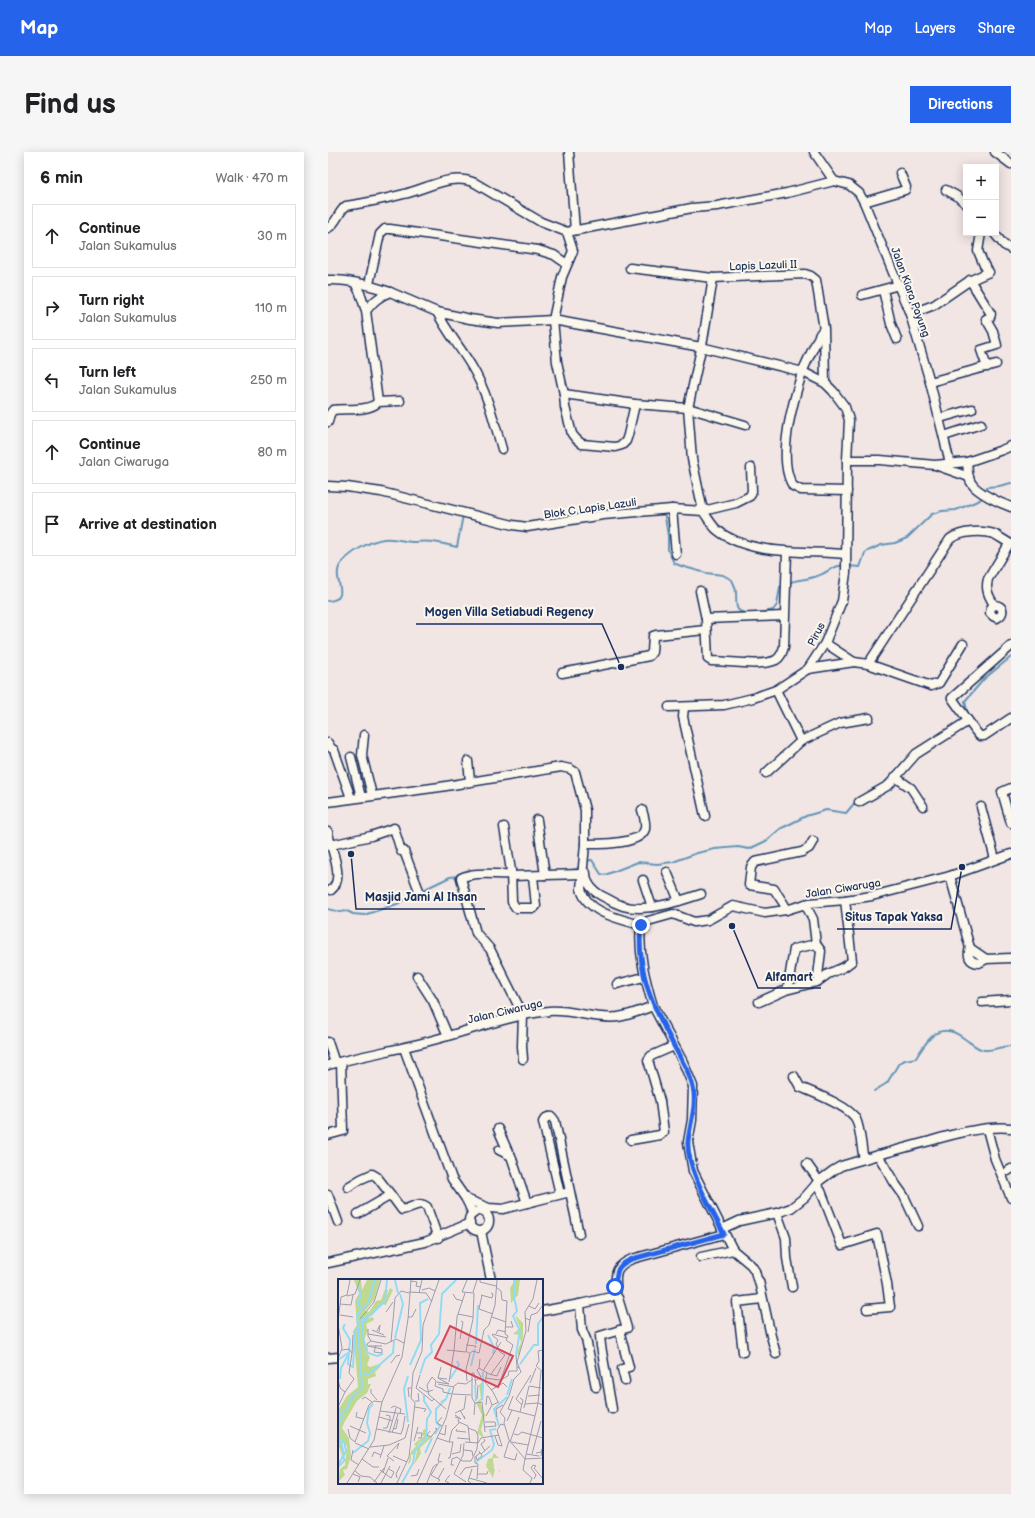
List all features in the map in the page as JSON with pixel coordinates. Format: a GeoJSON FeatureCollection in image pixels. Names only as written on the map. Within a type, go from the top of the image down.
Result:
{"type":"FeatureCollection","features":[{"type":"Feature","properties":{"kind":"street"},"geometry":{"type":"LineString","coordinates":[[569,152],[575,230]]}},
{"type":"Feature","properties":{"kind":"street"},"geometry":{"type":"LineString","coordinates":[[328,228],[332,225],[341,209],[346,206],[404,194],[444,181],[458,179],[475,183],[541,222],[567,232],[601,227],[692,208],[717,206],[787,193],[834,181],[814,152]]}},
{"type":"Feature","properties":{"kind":"street"},"geometry":{"type":"LineString","coordinates":[[995,152],[1011,164]]}},
{"type":"Feature","properties":{"kind":"street"},"geometry":{"type":"LineString","coordinates":[[864,202],[905,190],[906,187],[900,172]]}},
{"type":"Feature","properties":{"kind":"street","name":"Jalan Kiara Payung"},"geometry":{"type":"LineString","coordinates":[[834,181],[849,185],[860,193],[899,285],[910,314],[930,382],[950,463]]}},
{"type":"Feature","properties":{"kind":"street"},"geometry":{"type":"LineString","coordinates":[[946,190],[963,201]]}},
{"type":"Feature","properties":{"kind":"street"},"geometry":{"type":"LineString","coordinates":[[369,284],[380,234],[385,229],[538,250],[554,255],[567,264]]}},
{"type":"Feature","properties":{"kind":"street"},"geometry":{"type":"LineString","coordinates":[[567,232],[573,251],[562,276],[553,320],[557,362],[564,394],[565,407],[572,434],[582,444],[615,447],[622,445],[626,441],[628,435],[635,404]]}},
{"type":"Feature","properties":{"kind":"street"},"geometry":{"type":"LineString","coordinates":[[910,314],[934,305],[970,280],[989,272],[978,251],[980,236]]}},
{"type":"Feature","properties":{"kind":"street"},"geometry":{"type":"LineString","coordinates":[[996,236],[1004,245],[1011,250]]}},
{"type":"Feature","properties":{"kind":"street","name":"Lapis Lazuli II"},"geometry":{"type":"LineString","coordinates":[[630,268],[713,278],[798,274],[811,276],[816,280],[824,329],[825,383]]}},
{"type":"Feature","properties":{"kind":"street"},"geometry":{"type":"LineString","coordinates":[[713,278],[701,347],[688,408],[692,459],[704,511],[714,528],[738,543],[786,552],[845,554]]}},
{"type":"Feature","properties":{"kind":"street"},"geometry":{"type":"LineString","coordinates":[[328,280],[343,280],[369,284],[437,312],[498,323],[553,320],[701,347],[803,372],[825,383]]}},
{"type":"Feature","properties":{"kind":"street"},"geometry":{"type":"LineString","coordinates":[[970,280],[991,314],[990,317],[986,319],[993,331],[997,345],[981,350],[987,367]]}},
{"type":"Feature","properties":{"kind":"street"},"geometry":{"type":"LineString","coordinates":[[355,283],[360,292],[366,311],[378,402]]}},
{"type":"Feature","properties":{"kind":"street"},"geometry":{"type":"LineString","coordinates":[[862,295],[899,285]]}},
{"type":"Feature","properties":{"kind":"street"},"geometry":{"type":"LineString","coordinates":[[883,290],[896,339]]}},
{"type":"Feature","properties":{"kind":"street"},"geometry":{"type":"LineString","coordinates":[[366,311],[381,295],[390,292]]}},
{"type":"Feature","properties":{"kind":"street"},"geometry":{"type":"LineString","coordinates":[[437,312],[444,326],[473,368],[489,403],[502,449]]}},
{"type":"Feature","properties":{"kind":"street"},"geometry":{"type":"LineString","coordinates":[[824,329],[820,334],[803,372],[787,433],[786,467],[791,483],[793,486],[801,490],[848,491]]}},
{"type":"Feature","properties":{"kind":"street"},"geometry":{"type":"LineString","coordinates":[[930,382],[996,364]]}},
{"type":"Feature","properties":{"kind":"street","name":"Pirus"},"geometry":{"type":"LineString","coordinates":[[669,707],[724,704],[753,698],[776,690],[808,669],[825,643],[842,601],[846,573],[845,554],[849,420],[847,413],[838,397],[825,383]]}},
{"type":"Feature","properties":{"kind":"street"},"geometry":{"type":"LineString","coordinates":[[564,394],[635,404],[688,408],[745,425]]}},
{"type":"Feature","properties":{"kind":"street"},"geometry":{"type":"LineString","coordinates":[[328,422],[330,409],[343,410],[369,407],[378,402],[400,401]]}},
{"type":"Feature","properties":{"kind":"street"},"geometry":{"type":"LineString","coordinates":[[940,418],[972,409]]}},
{"type":"Feature","properties":{"kind":"street"},"geometry":{"type":"LineString","coordinates":[[944,436],[981,424]]}},
{"type":"Feature","properties":{"kind":"street"},"geometry":{"type":"LineString","coordinates":[[847,460],[880,460],[935,465],[967,462],[1011,446]]}},
{"type":"Feature","properties":{"kind":"street"},"geometry":{"type":"LineString","coordinates":[[967,462],[970,481]]}},
{"type":"Feature","properties":{"kind":"street"},"geometry":{"type":"LineString","coordinates":[[935,465],[970,481],[986,495],[1011,507]]}},
{"type":"Feature","properties":{"kind":"street","name":"Blok C Lapis Lazuli"},"geometry":{"type":"LineString","coordinates":[[328,486],[381,492],[513,525],[527,527],[603,515],[672,509],[704,511],[736,503],[750,496],[752,490],[751,468]]}},
{"type":"Feature","properties":{"kind":"street"},"geometry":{"type":"LineString","coordinates":[[672,509],[676,554]]}},
{"type":"Feature","properties":{"kind":"street"},"geometry":{"type":"LineString","coordinates":[[868,664],[953,536],[979,532],[994,534],[1010,544],[988,579],[987,590],[994,605]]}},
{"type":"Feature","properties":{"kind":"street"},"geometry":{"type":"LineString","coordinates":[[700,591],[706,619],[708,660],[760,663],[770,662],[777,659],[782,654],[784,647],[786,552]]}},
{"type":"Feature","properties":{"kind":"street"},"geometry":{"type":"LineString","coordinates":[[706,619],[784,616]]}},
{"type":"Feature","properties":{"kind":"street"},"geometry":{"type":"LineString","coordinates":[[562,673],[649,656],[652,652],[653,636],[656,635],[706,630]]}},
{"type":"Feature","properties":{"kind":"street"},"geometry":{"type":"LineString","coordinates":[[825,643],[854,662]]}},
{"type":"Feature","properties":{"kind":"street"},"geometry":{"type":"LineString","coordinates":[[808,669],[854,662],[868,664],[931,686],[939,683],[964,644]]}},
{"type":"Feature","properties":{"kind":"street"},"geometry":{"type":"LineString","coordinates":[[1011,646],[952,698],[980,736],[984,736],[1011,718]]}},
{"type":"Feature","properties":{"kind":"street"},"geometry":{"type":"LineString","coordinates":[[776,690],[801,741]]}},
{"type":"Feature","properties":{"kind":"street"},"geometry":{"type":"LineString","coordinates":[[684,707],[683,717],[705,816]]}},
{"type":"Feature","properties":{"kind":"street"},"geometry":{"type":"LineString","coordinates":[[766,773],[801,741],[840,723],[869,718]]}},
{"type":"Feature","properties":{"kind":"street"},"geometry":{"type":"LineString","coordinates":[[859,802],[889,785],[916,754],[968,721]]}},
{"type":"Feature","properties":{"kind":"street"},"geometry":{"type":"LineString","coordinates":[[364,735],[362,755],[372,795]]}},
{"type":"Feature","properties":{"kind":"street"},"geometry":{"type":"LineString","coordinates":[[328,743],[334,750],[351,798]]}},
{"type":"Feature","properties":{"kind":"street"},"geometry":{"type":"LineString","coordinates":[[351,757],[361,797]]}},
{"type":"Feature","properties":{"kind":"street"},"geometry":{"type":"LineString","coordinates":[[468,761],[470,781]]}},
{"type":"Feature","properties":{"kind":"street"},"geometry":{"type":"LineString","coordinates":[[328,802],[440,787],[561,767],[575,772],[583,802],[586,844],[582,874],[582,895],[588,902],[606,913],[641,925],[639,942],[644,977],[653,1006],[683,1062],[693,1086],[692,1120],[688,1142],[693,1171],[733,1250],[751,1265],[755,1271],[759,1281],[776,1354]]}},
{"type":"Feature","properties":{"kind":"street"},"geometry":{"type":"LineString","coordinates":[[895,777],[911,788],[923,806]]}},
{"type":"Feature","properties":{"kind":"street"},"geometry":{"type":"LineString","coordinates":[[1011,788],[1002,792],[1011,823]]}},
{"type":"Feature","properties":{"kind":"street"},"geometry":{"type":"LineString","coordinates":[[981,808],[995,859]]}},
{"type":"Feature","properties":{"kind":"street"},"geometry":{"type":"LineString","coordinates":[[586,844],[628,841],[637,837],[644,832],[646,828],[642,810]]}},
{"type":"Feature","properties":{"kind":"street"},"geometry":{"type":"LineString","coordinates":[[537,820],[545,875]]}},
{"type":"Feature","properties":{"kind":"street"},"geometry":{"type":"LineString","coordinates":[[331,845],[371,836],[394,828],[401,851],[404,851],[420,893]]}},
{"type":"Feature","properties":{"kind":"street"},"geometry":{"type":"LineString","coordinates":[[504,828],[511,875],[512,902],[514,906],[518,908],[534,908],[536,906],[533,876]]}},
{"type":"Feature","properties":{"kind":"street"},"geometry":{"type":"LineString","coordinates":[[328,832],[338,879],[335,887],[331,890]]}},
{"type":"Feature","properties":{"kind":"street"},"geometry":{"type":"LineString","coordinates":[[786,910],[784,904],[774,889],[749,885],[751,867],[755,862],[802,852],[809,848],[813,840]]}},
{"type":"Feature","properties":{"kind":"street","name":"Jalan Ciwaruga"},"geometry":{"type":"LineString","coordinates":[[641,925],[648,921],[673,914],[694,922],[708,920],[733,906],[765,913],[786,910],[804,904],[872,896],[950,876],[1011,854]]}},
{"type":"Feature","properties":{"kind":"street"},"geometry":{"type":"LineString","coordinates":[[583,865],[586,873],[586,881],[590,887],[601,896],[624,906],[652,907],[701,894]]}},
{"type":"Feature","properties":{"kind":"street"},"geometry":{"type":"LineString","coordinates":[[667,872],[679,901]]}},
{"type":"Feature","properties":{"kind":"street"},"geometry":{"type":"LineString","coordinates":[[523,1059],[523,1015],[490,949],[476,933],[461,878],[478,873],[485,875],[533,876],[582,874]]}},
{"type":"Feature","properties":{"kind":"street"},"geometry":{"type":"LineString","coordinates":[[950,876],[970,948],[986,959],[1011,958]]}},
{"type":"Feature","properties":{"kind":"street"},"geometry":{"type":"LineString","coordinates":[[643,880],[652,907]]}},
{"type":"Feature","properties":{"kind":"street"},"geometry":{"type":"LineString","coordinates":[[758,1002],[786,990],[817,982],[828,974],[844,967],[852,961],[845,900]]}},
{"type":"Feature","properties":{"kind":"street"},"geometry":{"type":"LineString","coordinates":[[804,904],[813,919],[816,944],[821,951],[818,976]]}},
{"type":"Feature","properties":{"kind":"street"},"geometry":{"type":"LineString","coordinates":[[788,986],[794,950],[816,944]]}},
{"type":"Feature","properties":{"kind":"street"},"geometry":{"type":"LineString","coordinates":[[417,976],[433,1001],[448,1036]]}},
{"type":"Feature","properties":{"kind":"street"},"geometry":{"type":"LineString","coordinates":[[617,984],[644,977]]}},
{"type":"Feature","properties":{"kind":"street"},"geometry":{"type":"LineString","coordinates":[[982,1002],[1011,1000]]}},
{"type":"Feature","properties":{"kind":"street","name":"Jalan Ciwaruga"},"geometry":{"type":"LineString","coordinates":[[335,1063],[404,1048],[523,1015],[549,1011],[565,1011],[617,1017],[638,1012],[653,1006]]}},
{"type":"Feature","properties":{"kind":"street"},"geometry":{"type":"LineString","coordinates":[[328,1042],[335,1063],[343,1131],[328,1135]]}},
{"type":"Feature","properties":{"kind":"street"},"geometry":{"type":"LineString","coordinates":[[631,1140],[660,1135],[664,1132],[660,1101],[648,1060],[651,1056],[674,1046]]}},
{"type":"Feature","properties":{"kind":"street"},"geometry":{"type":"LineString","coordinates":[[328,1263],[425,1242],[438,1238],[470,1223],[473,1214],[466,1199],[452,1179],[404,1048]]}},
{"type":"Feature","properties":{"kind":"street"},"geometry":{"type":"LineString","coordinates":[[794,1076],[800,1087],[824,1097],[853,1114],[856,1120],[864,1159]]}},
{"type":"Feature","properties":{"kind":"street"},"geometry":{"type":"LineString","coordinates":[[560,1194],[543,1122],[547,1117],[552,1117],[556,1121],[579,1234]]}},
{"type":"Feature","properties":{"kind":"street"},"geometry":{"type":"LineString","coordinates":[[543,1311],[610,1297],[614,1293],[618,1268],[623,1263],[723,1232],[739,1221],[778,1214],[802,1201],[818,1183],[834,1170],[864,1159],[964,1131],[1011,1128]]}},
{"type":"Feature","properties":{"kind":"street"},"geometry":{"type":"LineString","coordinates":[[498,1129],[513,1160],[527,1203]]}},
{"type":"Feature","properties":{"kind":"street"},"geometry":{"type":"LineString","coordinates":[[987,1129],[995,1159],[1011,1198]]}},
{"type":"Feature","properties":{"kind":"street"},"geometry":{"type":"LineString","coordinates":[[499,1150],[509,1154]]}},
{"type":"Feature","properties":{"kind":"street"},"geometry":{"type":"LineString","coordinates":[[878,1155],[904,1196],[918,1226]]}},
{"type":"Feature","properties":{"kind":"street"},"geometry":{"type":"LineString","coordinates":[[807,1164],[818,1183],[842,1245],[877,1234],[890,1306],[866,1309]]}},
{"type":"Feature","properties":{"kind":"street"},"geometry":{"type":"LineString","coordinates":[[348,1187],[372,1174],[377,1177],[402,1210],[419,1204],[423,1204],[427,1207],[438,1238]]}},
{"type":"Feature","properties":{"kind":"street"},"geometry":{"type":"LineString","coordinates":[[466,1199],[489,1208],[498,1209],[510,1208],[570,1192]]}},
{"type":"Feature","properties":{"kind":"street"},"geometry":{"type":"LineString","coordinates":[[328,1195],[338,1222]]}},
{"type":"Feature","properties":{"kind":"street"},"geometry":{"type":"LineString","coordinates":[[358,1214],[391,1195]]}},
{"type":"Feature","properties":{"kind":"street"},"geometry":{"type":"LineString","coordinates":[[470,1223],[473,1228],[481,1231],[487,1228],[489,1222],[487,1216],[478,1212],[473,1214]]}},
{"type":"Feature","properties":{"kind":"street"},"geometry":{"type":"LineString","coordinates":[[778,1214],[786,1238],[787,1258],[792,1287]]}},
{"type":"Feature","properties":{"kind":"street"},"geometry":{"type":"LineString","coordinates":[[481,1231],[491,1279]]}},
{"type":"Feature","properties":{"kind":"street"},"geometry":{"type":"LineString","coordinates":[[701,1257],[733,1250]]}},
{"type":"Feature","properties":{"kind":"street"},"geometry":{"type":"LineString","coordinates":[[612,1409],[600,1336],[627,1328],[618,1298],[614,1293]]}},
{"type":"Feature","properties":{"kind":"street"},"geometry":{"type":"LineString","coordinates":[[743,1352],[737,1302],[762,1299]]}},
{"type":"Feature","properties":{"kind":"street"},"geometry":{"type":"LineString","coordinates":[[580,1304],[582,1330],[586,1338],[596,1387]]}},
{"type":"Feature","properties":{"kind":"street"},"geometry":{"type":"LineString","coordinates":[[619,1330],[629,1367],[622,1369],[625,1381]]}},
{"type":"Feature","properties":{"kind":"street"},"geometry":{"type":"LineString","coordinates":[[328,1358],[338,1357]]}},
{"type":"Feature","properties":{"kind":"waterway"},"geometry":{"type":"LineString","coordinates":[[984,492],[987,487],[1011,483]]}},
{"type":"Feature","properties":{"kind":"waterway"},"geometry":{"type":"LineString","coordinates":[[848,566],[860,567],[865,553],[868,551],[881,545],[895,543],[907,538],[932,514],[942,511],[956,510],[980,500],[982,496]]}},
{"type":"Feature","properties":{"kind":"waterway"},"geometry":{"type":"LineString","coordinates":[[664,511],[668,536],[668,550],[674,563],[706,573],[723,575],[732,580],[736,590],[736,605],[740,611],[749,614]]}},
{"type":"Feature","properties":{"kind":"waterway"},"geometry":{"type":"LineString","coordinates":[[328,601],[339,596],[340,588],[338,570],[340,565],[360,548],[372,542],[384,539],[412,542],[433,542],[457,547],[463,515]]}},
{"type":"Feature","properties":{"kind":"waterway"},"geometry":{"type":"LineString","coordinates":[[788,583],[820,575],[837,566],[844,566]]}},
{"type":"Feature","properties":{"kind":"waterway"},"geometry":{"type":"LineString","coordinates":[[755,614],[773,610],[777,605],[780,587],[784,585]]}},
{"type":"Feature","properties":{"kind":"waterway"},"geometry":{"type":"LineString","coordinates":[[968,715],[965,701],[984,679],[1011,657]]}},
{"type":"Feature","properties":{"kind":"waterway"},"geometry":{"type":"LineString","coordinates":[[883,784],[897,770]]}},
{"type":"Feature","properties":{"kind":"waterway"},"geometry":{"type":"LineString","coordinates":[[585,861],[592,860],[601,874],[605,875],[638,862],[657,864],[673,862],[697,853],[715,849],[738,847],[749,849],[766,841],[780,829],[806,816],[826,810],[846,813],[857,800]]}},
{"type":"Feature","properties":{"kind":"waterway"},"geometry":{"type":"LineString","coordinates":[[565,871],[577,869],[580,865]]}},
{"type":"Feature","properties":{"kind":"waterway"},"geometry":{"type":"LineString","coordinates":[[421,891],[450,877],[459,876]]}},
{"type":"Feature","properties":{"kind":"waterway"},"geometry":{"type":"LineString","coordinates":[[328,909],[364,915],[397,904],[417,893]]}},
{"type":"Feature","properties":{"kind":"waterway"},"geometry":{"type":"LineString","coordinates":[[874,1091],[887,1083],[899,1063],[916,1058],[931,1038],[942,1031],[949,1031],[956,1034],[976,1047],[984,1050],[1011,1046]]}},
{"type":"Feature","properties":{"kind":"place","name":"Mogen Villa Setiabudi Regency"},"geometry":{"type":"Point","coordinates":[621,667]}},
{"type":"Feature","properties":{"kind":"place","name":"Masjid Jami Al Ihsan"},"geometry":{"type":"Point","coordinates":[351,854]}},
{"type":"Feature","properties":{"kind":"place","name":"Situs Tapak Yaksa"},"geometry":{"type":"Point","coordinates":[962,867]}},
{"type":"Feature","properties":{"kind":"place","name":"Alfamart"},"geometry":{"type":"Point","coordinates":[732,926]}},
{"type":"Feature","properties":{"kind":"route"},"geometry":{"type":"LineString","coordinates":[[615,1287],[618,1268],[623,1263],[632,1259],[724,1234],[693,1171],[688,1142],[692,1120],[694,1093],[693,1086],[683,1062],[653,1006],[644,977],[639,942],[641,925]]}}]}
